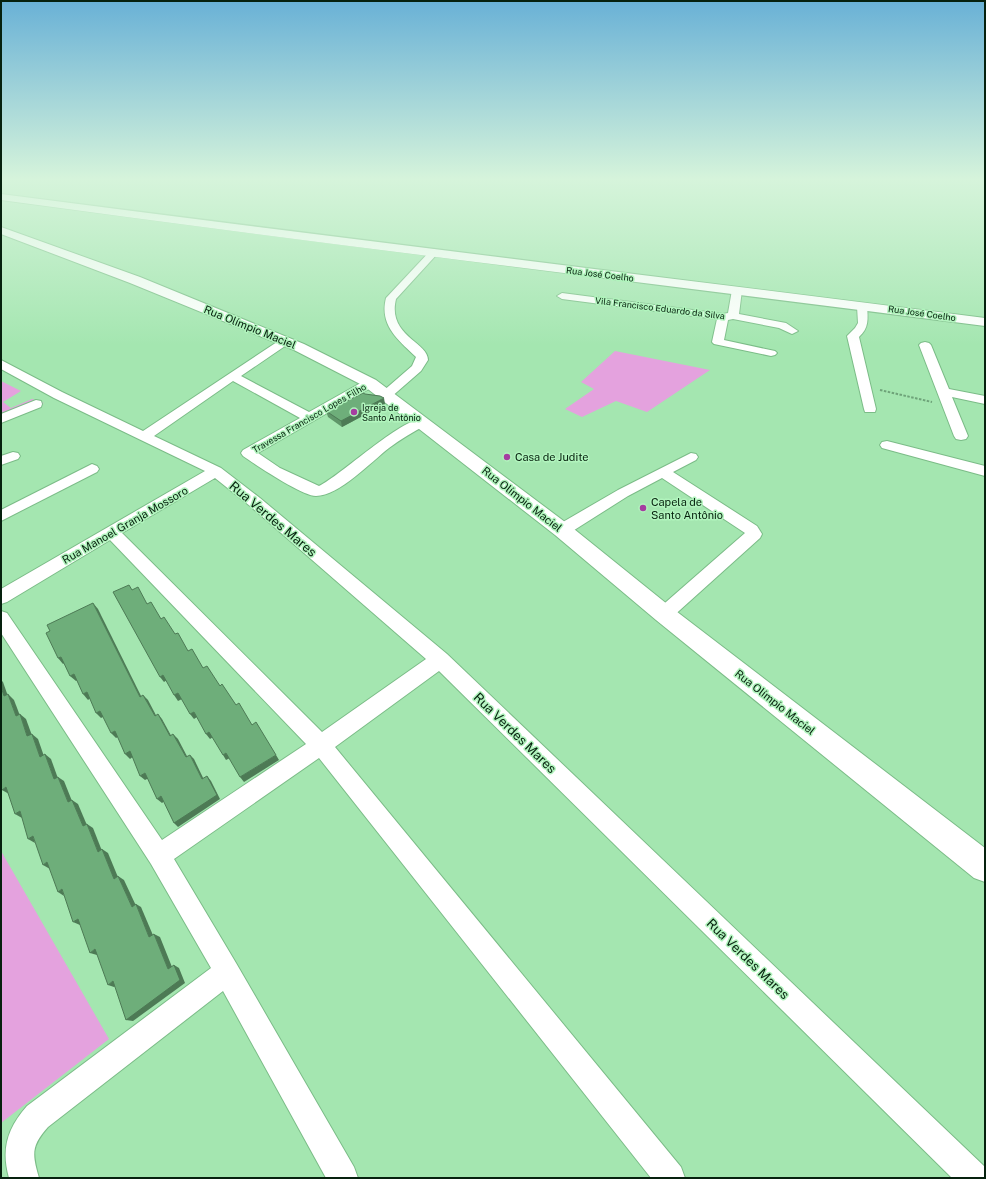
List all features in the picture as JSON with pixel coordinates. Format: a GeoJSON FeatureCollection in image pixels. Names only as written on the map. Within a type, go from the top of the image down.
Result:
{"type":"FeatureCollection","features":[{"type":"Feature","properties":{"kind":"street","name":"Rua Olímpio Maciel"},"geometry":{"type":"LineString","coordinates":[[14,235],[135,280],[284,342],[334,364],[370,383],[562,530],[664,614],[985,867]]}},
{"type":"Feature","properties":{"kind":"street","name":"Rua José Coelho"},"geometry":{"type":"LineString","coordinates":[[284,235],[434,252],[985,322]]}},
{"type":"Feature","properties":{"kind":"street"},"geometry":{"type":"LineString","coordinates":[[386,395],[417,368],[422,358],[394,327],[389,317],[388,305],[391,298],[434,252]]}},
{"type":"Feature","properties":{"kind":"street","name":"Vila Francisco Eduardo da Silva"},"geometry":{"type":"LineString","coordinates":[[562,296],[728,316],[737,290]]}},
{"type":"Feature","properties":{"kind":"street"},"geometry":{"type":"LineString","coordinates":[[862,306],[863,324],[860,330],[853,336],[870,410]]}},
{"type":"Feature","properties":{"kind":"street"},"geometry":{"type":"LineString","coordinates":[[770,353],[718,342],[728,316],[782,325],[792,331]]}},
{"type":"Feature","properties":{"kind":"street"},"geometry":{"type":"LineString","coordinates":[[145,436],[284,342]]}},
{"type":"Feature","properties":{"kind":"street"},"geometry":{"type":"LineString","coordinates":[[925,345],[961,436]]}},
{"type":"Feature","properties":{"kind":"street","name":"Rua Verdes Mares"},"geometry":{"type":"LineString","coordinates":[[1,364],[58,395],[145,436],[216,472],[255,502],[440,660],[974,1178]]}},
{"type":"Feature","properties":{"kind":"street"},"geometry":{"type":"LineString","coordinates":[[232,376],[310,418]]}},
{"type":"Feature","properties":{"kind":"street","name":"Travessa Francisco Lopes Filho"},"geometry":{"type":"LineString","coordinates":[[370,383],[248,453],[275,471],[315,491],[321,491],[334,484],[385,444],[421,422]]}},
{"type":"Feature","properties":{"kind":"street"},"geometry":{"type":"LineString","coordinates":[[943,392],[985,400]]}},
{"type":"Feature","properties":{"kind":"street"},"geometry":{"type":"LineString","coordinates":[[1,419],[36,404]]}},
{"type":"Feature","properties":{"kind":"street"},"geometry":{"type":"LineString","coordinates":[[887,446],[985,471]]}},
{"type":"Feature","properties":{"kind":"street"},"geometry":{"type":"LineString","coordinates":[[562,530],[623,493],[690,457]]}},
{"type":"Feature","properties":{"kind":"street"},"geometry":{"type":"LineString","coordinates":[[1,516],[92,470]]}},
{"type":"Feature","properties":{"kind":"street","name":"Rua Manoel Granja Mossoro"},"geometry":{"type":"LineString","coordinates":[[1,597],[216,472]]}},
{"type":"Feature","properties":{"kind":"street"},"geometry":{"type":"LineString","coordinates":[[664,472],[751,530],[754,534],[664,614]]}},
{"type":"Feature","properties":{"kind":"street"},"geometry":{"type":"LineString","coordinates":[[112,532],[321,745],[670,1178]]}},
{"type":"Feature","properties":{"kind":"street"},"geometry":{"type":"LineString","coordinates":[[1,618],[159,856],[227,972],[343,1178]]}},
{"type":"Feature","properties":{"kind":"street"},"geometry":{"type":"LineString","coordinates":[[159,856],[321,745],[440,660]]}},
{"type":"Feature","properties":{"kind":"street"},"geometry":{"type":"LineString","coordinates":[[24,1178],[20,1168],[18,1153],[28,1125],[46,1109],[227,972]]}},
{"type":"Feature","properties":{"kind":"path"},"geometry":{"type":"LineString","coordinates":[[864,386],[948,406]]}},
{"type":"Feature","properties":{"kind":"shaded area"},"geometry":{"type":"Polygon","coordinates":[[[615,351],[710,370],[647,412],[616,401],[582,417],[565,409],[594,389],[581,382],[615,351]]]}},
{"type":"Feature","properties":{"kind":"shaded area"},"geometry":{"type":"Polygon","coordinates":[[[1,381],[21,391],[3,402],[11,408],[32,399],[44,403],[1,422],[1,381]]]}},
{"type":"Feature","properties":{"kind":"shaded area"},"geometry":{"type":"Polygon","coordinates":[[[1,851],[109,1039],[1,1123],[1,851]]]}},
{"type":"Feature","properties":{"kind":"building"},"geometry":{"type":"Polygon","coordinates":[[[363,393],[384,398],[341,421],[326,411],[363,393]]]}},
{"type":"Feature","properties":{"kind":"building"},"geometry":{"type":"Polygon","coordinates":[[[129,585],[132,590],[138,587],[147,604],[151,602],[161,619],[164,617],[175,634],[178,633],[188,651],[192,649],[203,668],[207,666],[220,686],[222,684],[236,705],[239,703],[252,725],[256,722],[276,755],[240,777],[226,753],[223,755],[209,732],[206,734],[194,712],[190,714],[178,693],[174,695],[163,675],[160,677],[113,592],[129,585]]]}},
{"type":"Feature","properties":{"kind":"building"},"geometry":{"type":"Polygon","coordinates":[[[93,603],[140,697],[143,695],[155,716],[158,714],[170,736],[173,734],[186,757],[190,755],[202,779],[207,776],[217,795],[174,823],[161,796],[157,799],[145,773],[140,776],[130,751],[125,754],[115,731],[111,733],[100,711],[96,713],[87,692],[83,694],[74,674],[70,676],[61,657],[58,658],[46,633],[50,631],[47,625],[93,603]]]}},
{"type":"Feature","properties":{"kind":"building"},"geometry":{"type":"Polygon","coordinates":[[[1,687],[4,696],[8,694],[16,716],[20,714],[27,736],[32,734],[40,757],[45,754],[54,779],[58,777],[68,802],[72,800],[83,826],[87,824],[98,852],[102,849],[114,879],[118,876],[132,907],[136,904],[149,937],[154,934],[168,969],[174,965],[180,980],[126,1020],[113,981],[108,985],[95,949],[90,953],[78,919],[73,922],[62,889],[58,892],[47,862],[43,865],[33,836],[28,839],[20,811],[15,814],[6,787],[2,790],[1,687]]]}},
{"type":"Feature","properties":{"kind":"place","name":"Igreja de Santo Antônio"},"geometry":{"type":"Point","coordinates":[354,412]}},
{"type":"Feature","properties":{"kind":"place","name":"Casa de Judite"},"geometry":{"type":"Point","coordinates":[507,457]}},
{"type":"Feature","properties":{"kind":"place","name":"Capela de Santo Antônio"},"geometry":{"type":"Point","coordinates":[643,508]}}]}
